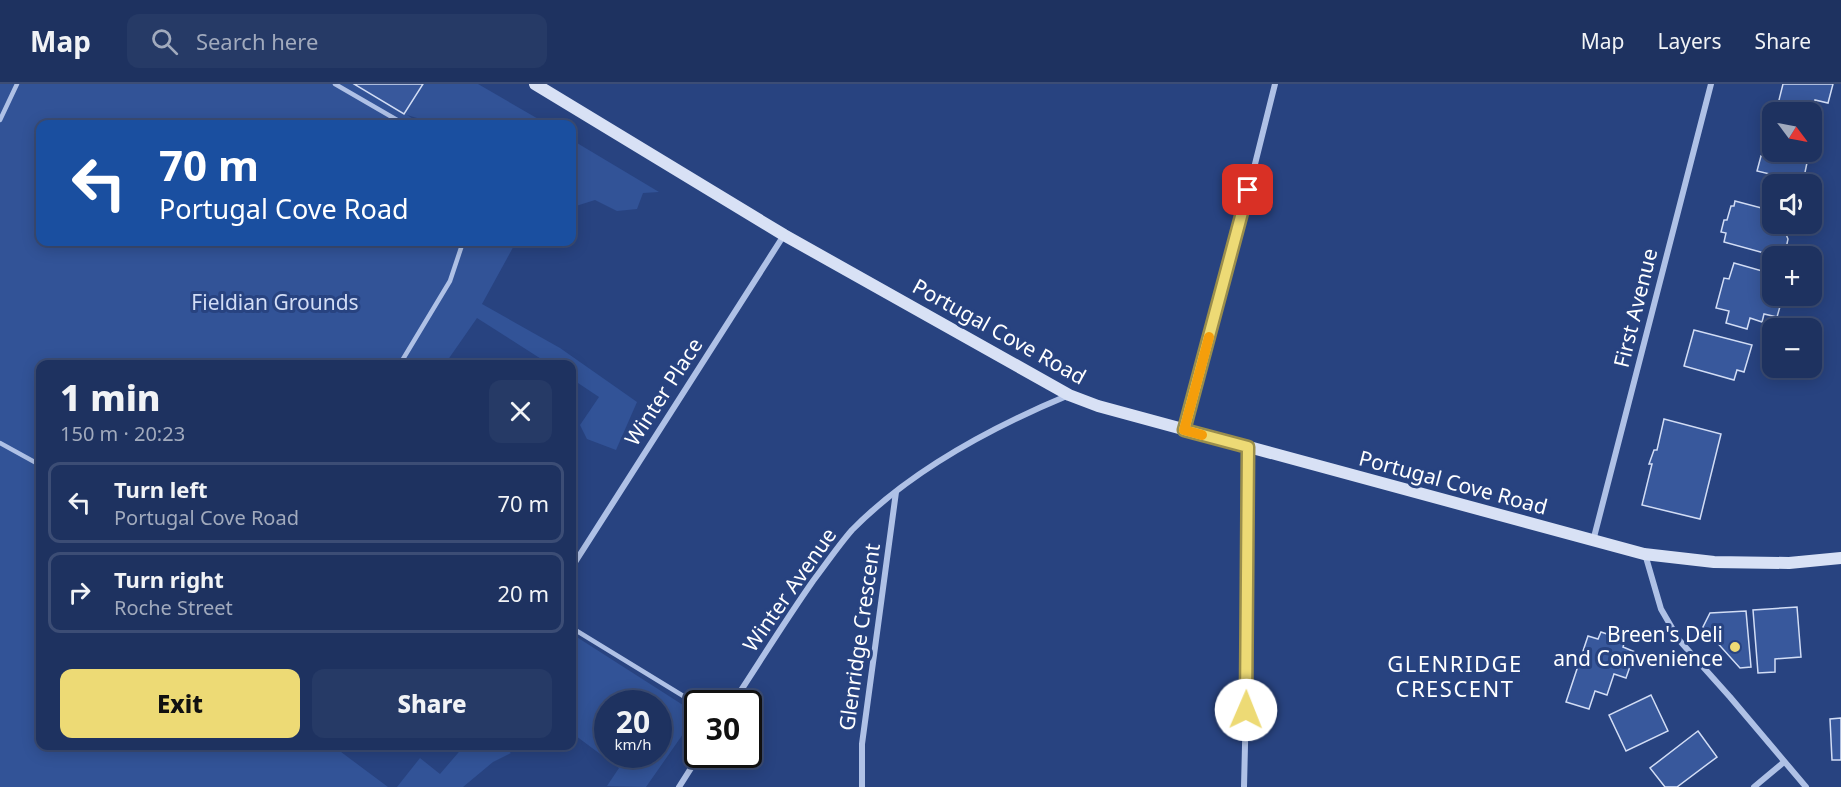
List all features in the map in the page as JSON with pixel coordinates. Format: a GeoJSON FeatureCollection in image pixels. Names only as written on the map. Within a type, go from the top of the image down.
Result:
{"type":"FeatureCollection","features":[{"type":"Feature","properties":{"kind":"main road","name":"Portugal Cove Road"},"geometry":{"type":"LineString","coordinates":[[535,84],[784,235],[1069,395],[1122,413],[1644,554],[1714,562],[1789,563],[1841,558]]}},
{"type":"Feature","properties":{"kind":"street"},"geometry":{"type":"LineString","coordinates":[[1184,430],[1238,232],[1275,84]]}},
{"type":"Feature","properties":{"kind":"street","name":"First Avenue"},"geometry":{"type":"LineString","coordinates":[[1593,541],[1711,84]]}},
{"type":"Feature","properties":{"kind":"street","name":"Winter Place"},"geometry":{"type":"LineString","coordinates":[[576,561],[784,235]]}},
{"type":"Feature","properties":{"kind":"street","name":"Winter Avenue"},"geometry":{"type":"LineString","coordinates":[[741,690],[829,559],[852,531],[896,492],[942,458],[1037,408],[1069,395]]}},
{"type":"Feature","properties":{"kind":"street"},"geometry":{"type":"LineString","coordinates":[[1244,787],[1248,620],[1248,447]]}},
{"type":"Feature","properties":{"kind":"street","name":"Glenridge Crescent"},"geometry":{"type":"LineString","coordinates":[[862,787],[862,744],[896,492]]}},
{"type":"Feature","properties":{"kind":"street"},"geometry":{"type":"LineString","coordinates":[[1644,554],[1661,609],[1679,640],[1806,787]]}},
{"type":"Feature","properties":{"kind":"street"},"geometry":{"type":"LineString","coordinates":[[1754,787],[1784,762]]}},
{"type":"Feature","properties":{"kind":"street"},"geometry":{"type":"LineString","coordinates":[[679,787],[691,768]]}},
{"type":"Feature","properties":{"kind":"lane"},"geometry":{"type":"LineString","coordinates":[[0,120],[17,84]]}},
{"type":"Feature","properties":{"kind":"lane"},"geometry":{"type":"LineString","coordinates":[[335,84],[397,120]]}},
{"type":"Feature","properties":{"kind":"lane"},"geometry":{"type":"LineString","coordinates":[[402,360],[450,281],[462,246]]}},
{"type":"Feature","properties":{"kind":"lane"},"geometry":{"type":"LineString","coordinates":[[0,443],[36,463]]}},
{"type":"Feature","properties":{"kind":"lane"},"geometry":{"type":"LineString","coordinates":[[576,630],[684,696]]}},
{"type":"Feature","properties":{"kind":"green space","name":"Fieldian Grounds"},"geometry":{"type":"Polygon","coordinates":[[[0,84],[354,84],[404,114],[423,84],[478,84],[540,120],[420,120],[407,115],[415,120],[36,120],[36,246],[514,246],[482,304],[560,348],[637,402],[616,450],[587,439],[580,425],[599,397],[576,382],[576,360],[543,360],[477,318],[448,360],[36,360],[36,750],[338,750],[388,787],[0,787],[0,84]]]}},
{"type":"Feature","properties":{"kind":"green space"},"geometry":{"type":"Polygon","coordinates":[[[576,142],[659,192],[643,193],[637,209],[617,211],[595,200],[576,206],[576,142]]]}},
{"type":"Feature","properties":{"kind":"green space"},"geometry":{"type":"Polygon","coordinates":[[[576,637],[660,690],[594,690],[594,749],[576,736],[576,637]]]}},
{"type":"Feature","properties":{"kind":"green space"},"geometry":{"type":"Polygon","coordinates":[[[672,698],[684,706],[684,733],[672,750],[672,698]]]}},
{"type":"Feature","properties":{"kind":"green space"},"geometry":{"type":"Polygon","coordinates":[[[461,750],[507,750],[511,753],[493,762],[463,787],[397,787],[420,758],[440,774],[461,750]]]}},
{"type":"Feature","properties":{"kind":"green space"},"geometry":{"type":"Polygon","coordinates":[[[619,768],[659,768],[646,787],[607,786],[619,768]]]}},
{"type":"Feature","properties":{"kind":"building"},"geometry":{"type":"Polygon","coordinates":[[[354,84],[423,84],[404,114],[354,84]]]}},
{"type":"Feature","properties":{"kind":"building"},"geometry":{"type":"Polygon","coordinates":[[[1783,84],[1833,84],[1828,103],[1815,100],[1814,102],[1778,102],[1783,84]]]}},
{"type":"Feature","properties":{"kind":"building"},"geometry":{"type":"Polygon","coordinates":[[[1761,156],[1762,162],[1807,162],[1805,174],[1770,174],[1757,171],[1761,156]]]}},
{"type":"Feature","properties":{"kind":"building"},"geometry":{"type":"Polygon","coordinates":[[[1735,201],[1762,208],[1762,234],[1786,234],[1788,239],[1786,246],[1762,246],[1762,252],[1724,242],[1726,233],[1721,232],[1724,220],[1727,220],[1731,206],[1734,206],[1735,201]]]}},
{"type":"Feature","properties":{"kind":"building"},"geometry":{"type":"Polygon","coordinates":[[[1734,263],[1762,271],[1762,306],[1780,306],[1777,317],[1764,314],[1762,322],[1750,318],[1747,329],[1726,323],[1729,311],[1716,308],[1724,278],[1729,279],[1734,263]]]}},
{"type":"Feature","properties":{"kind":"building"},"geometry":{"type":"Polygon","coordinates":[[[1694,330],[1752,345],[1744,372],[1737,370],[1734,380],[1684,366],[1694,330]]]}},
{"type":"Feature","properties":{"kind":"building"},"geometry":{"type":"Polygon","coordinates":[[[1664,419],[1721,434],[1700,519],[1642,505],[1652,464],[1649,464],[1654,450],[1657,450],[1664,419]]]}},
{"type":"Feature","properties":{"kind":"building"},"geometry":{"type":"Polygon","coordinates":[[[1797,607],[1801,657],[1775,659],[1775,672],[1758,673],[1753,610],[1797,607]]]}},
{"type":"Feature","properties":{"kind":"building","name":"Breen's Deli and Convenience"},"geometry":{"type":"Polygon","coordinates":[[[1746,611],[1751,667],[1740,668],[1703,627],[1710,613],[1746,611]]]}},
{"type":"Feature","properties":{"kind":"building"},"geometry":{"type":"Polygon","coordinates":[[[1601,632],[1625,640],[1623,647],[1635,652],[1626,678],[1614,674],[1607,695],[1595,691],[1589,709],[1566,702],[1588,636],[1598,639],[1601,632]]]}},
{"type":"Feature","properties":{"kind":"building"},"geometry":{"type":"Polygon","coordinates":[[[1651,695],[1668,731],[1626,751],[1609,715],[1651,695]]]}},
{"type":"Feature","properties":{"kind":"building"},"geometry":{"type":"Polygon","coordinates":[[[1841,718],[1841,760],[1832,760],[1830,719],[1841,718]]]}},
{"type":"Feature","properties":{"kind":"building"},"geometry":{"type":"Polygon","coordinates":[[[1698,731],[1717,757],[1677,787],[1665,787],[1650,768],[1698,731]]]}},
{"type":"Feature","properties":{"kind":"slow traffic"},"geometry":{"type":"LineString","coordinates":[[1202,435],[1184,430],[1209,337]]}},
{"type":"Feature","properties":{"kind":"place","name":"Breen's Deli and Convenience"},"geometry":{"type":"Point","coordinates":[1735,647]}},
{"type":"Feature","properties":{"kind":"district","name":"GLENRIDGE CRESCENT"},"geometry":{"type":"Point","coordinates":[1455,676]}},
{"type":"Feature","properties":{"kind":"route"},"geometry":{"type":"LineString","coordinates":[[1246,710],[1248,447],[1184,430],[1248,190]]}}]}
